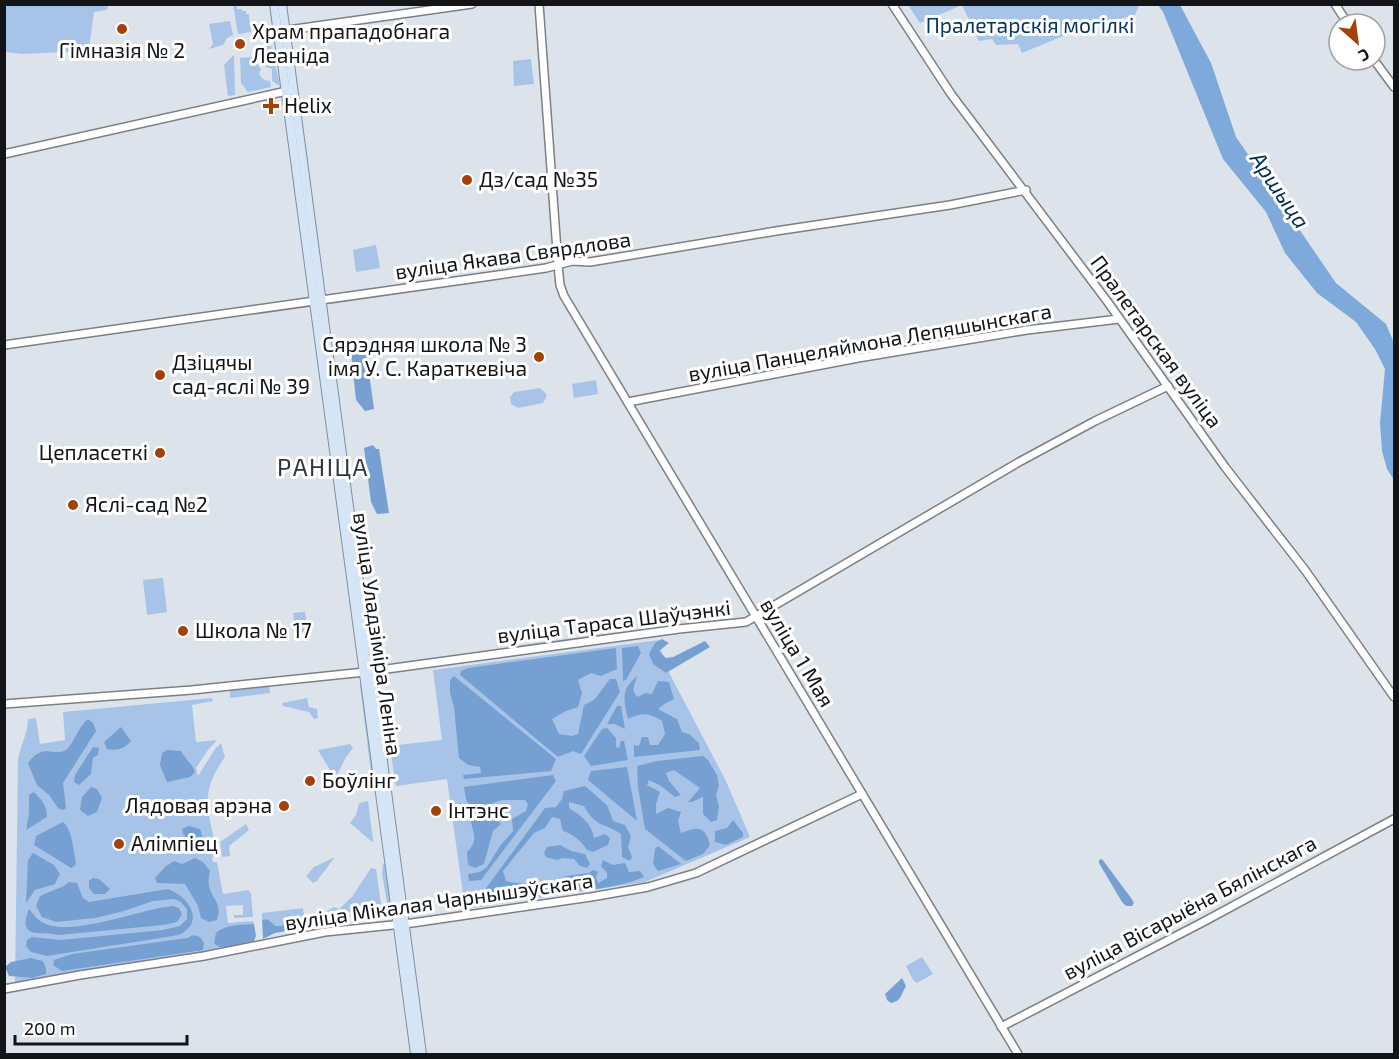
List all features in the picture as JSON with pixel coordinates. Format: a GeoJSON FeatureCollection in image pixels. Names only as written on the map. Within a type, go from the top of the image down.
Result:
{"type":"FeatureCollection","features":[{"type":"Feature","properties":{"kind":"main road","name":"вуліца Уладзіміра Леніна"},"geometry":{"type":"LineString","coordinates":[[274,4],[282,30]]}},
{"type":"Feature","properties":{"kind":"main road","name":"вуліца Уладзіміра Леніна"},"geometry":{"type":"LineString","coordinates":[[282,4],[282,30],[401,923],[415,1054]]}},
{"type":"Feature","properties":{"kind":"main road","name":"вуліца Уладзіміра Леніна"},"geometry":{"type":"LineString","coordinates":[[401,923],[422,1054]]}},
{"type":"Feature","properties":{"kind":"street"},"geometry":{"type":"LineString","coordinates":[[282,30],[472,4]]}},
{"type":"Feature","properties":{"kind":"street","name":"вуліца 1 Мая"},"geometry":{"type":"LineString","coordinates":[[538,4],[558,265],[560,285],[564,296],[1018,1054]]}},
{"type":"Feature","properties":{"kind":"street","name":"Пралетарская вуліца"},"geometry":{"type":"LineString","coordinates":[[892,4],[936,72],[1026,190],[1225,467],[1305,570],[1395,697]]}},
{"type":"Feature","properties":{"kind":"street"},"geometry":{"type":"LineString","coordinates":[[1383,72],[1395,87]]}},
{"type":"Feature","properties":{"kind":"street"},"geometry":{"type":"LineString","coordinates":[[4,154],[290,90]]}},
{"type":"Feature","properties":{"kind":"street","name":"вуліца Якава Свярдлова"},"geometry":{"type":"LineString","coordinates":[[4,345],[318,301],[572,261],[590,262],[640,255],[776,231],[950,205],[1026,190]]}},
{"type":"Feature","properties":{"kind":"street","name":"вуліца Панцеляймона Лепяшынскага"},"geometry":{"type":"LineString","coordinates":[[628,402],[869,356],[1026,330],[1119,319]]}},
{"type":"Feature","properties":{"kind":"street","name":"вуліца Тараса Шаўчэнкі"},"geometry":{"type":"LineString","coordinates":[[4,704],[192,690],[368,672],[679,629],[746,622],[1019,462],[1095,421],[1168,386]]}},
{"type":"Feature","properties":{"kind":"street","name":"вуліца Мікалая Чарнышэўскага"},"geometry":{"type":"LineString","coordinates":[[4,989],[204,956],[326,932],[591,897],[648,887],[689,876],[862,794]]}},
{"type":"Feature","properties":{"kind":"street","name":"вуліца Вісарыёна Бялінскага"},"geometry":{"type":"LineString","coordinates":[[1000,1027],[1395,819]]}},
{"type":"Feature","properties":{"kind":"green space","name":"Пралетарскія могілкі"},"geometry":{"type":"Polygon","coordinates":[[[1139,4],[1135,15],[1078,30],[1022,53],[1018,44],[996,45],[992,39],[979,41],[962,5],[920,23],[908,5],[1139,4]]]}},
{"type":"Feature","properties":{"kind":"green space"},"geometry":{"type":"Polygon","coordinates":[[[4,5],[108,5],[107,10],[94,12],[89,49],[86,51],[22,54],[5,52],[4,5]]]}},
{"type":"Feature","properties":{"kind":"green space"},"geometry":{"type":"Polygon","coordinates":[[[233,5],[237,5],[237,9],[242,9],[249,14],[251,32],[238,34],[233,5]]]}},
{"type":"Feature","properties":{"kind":"green space"},"geometry":{"type":"Polygon","coordinates":[[[230,21],[233,35],[227,38],[223,45],[209,49],[213,44],[209,24],[230,21]]]}},
{"type":"Feature","properties":{"kind":"green space"},"geometry":{"type":"Polygon","coordinates":[[[268,40],[280,86],[272,81],[272,69],[264,66],[255,49],[260,45],[262,48],[266,47],[268,40]]]}},
{"type":"Feature","properties":{"kind":"green space"},"geometry":{"type":"Polygon","coordinates":[[[234,55],[235,95],[228,96],[224,65],[234,55]]]}},
{"type":"Feature","properties":{"kind":"green space"},"geometry":{"type":"Polygon","coordinates":[[[252,57],[261,69],[259,73],[264,80],[270,81],[271,87],[248,92],[241,83],[240,58],[252,57]]]}},
{"type":"Feature","properties":{"kind":"green space"},"geometry":{"type":"Polygon","coordinates":[[[531,59],[534,84],[514,86],[513,61],[531,59]]]}},
{"type":"Feature","properties":{"kind":"green space"},"geometry":{"type":"Polygon","coordinates":[[[376,245],[380,268],[356,272],[353,250],[376,245]]]}},
{"type":"Feature","properties":{"kind":"green space"},"geometry":{"type":"Polygon","coordinates":[[[596,380],[598,394],[574,398],[572,384],[596,380]]]}},
{"type":"Feature","properties":{"kind":"green space"},"geometry":{"type":"Polygon","coordinates":[[[540,388],[547,395],[543,403],[518,408],[511,404],[510,397],[514,392],[540,388]]]}},
{"type":"Feature","properties":{"kind":"green space"},"geometry":{"type":"Polygon","coordinates":[[[163,578],[167,612],[147,615],[143,580],[163,578]]]}},
{"type":"Feature","properties":{"kind":"green space"},"geometry":{"type":"Polygon","coordinates":[[[305,612],[308,632],[296,633],[293,613],[305,612]]]}},
{"type":"Feature","properties":{"kind":"green space"},"geometry":{"type":"Polygon","coordinates":[[[659,640],[664,663],[726,781],[750,837],[645,882],[465,909],[447,779],[396,786],[390,749],[398,748],[397,745],[442,740],[433,670],[659,640]]]}},
{"type":"Feature","properties":{"kind":"green space"},"geometry":{"type":"Polygon","coordinates":[[[363,684],[377,789],[373,789],[360,685],[363,684]]]}},
{"type":"Feature","properties":{"kind":"green space"},"geometry":{"type":"Polygon","coordinates":[[[269,685],[270,693],[230,698],[230,689],[269,685]]]}},
{"type":"Feature","properties":{"kind":"green space"},"geometry":{"type":"Polygon","coordinates":[[[212,698],[213,701],[192,705],[196,742],[217,740],[196,768],[198,776],[221,743],[225,757],[216,771],[208,795],[209,817],[217,856],[212,857],[213,862],[217,862],[223,894],[248,890],[251,893],[253,917],[234,918],[234,915],[243,915],[243,905],[226,906],[228,923],[253,921],[254,924],[232,926],[225,938],[225,949],[15,983],[18,759],[28,719],[36,718],[40,744],[65,740],[63,712],[212,698]]]}},
{"type":"Feature","properties":{"kind":"green space"},"geometry":{"type":"Polygon","coordinates":[[[307,698],[309,707],[317,709],[318,718],[314,719],[309,712],[283,706],[282,703],[307,698]]]}},
{"type":"Feature","properties":{"kind":"green space"},"geometry":{"type":"Polygon","coordinates":[[[350,744],[353,748],[337,775],[333,775],[318,750],[350,744]]]}},
{"type":"Feature","properties":{"kind":"green space"},"geometry":{"type":"Polygon","coordinates":[[[368,801],[372,842],[350,823],[356,815],[359,803],[368,801]]]}},
{"type":"Feature","properties":{"kind":"green space"},"geometry":{"type":"Polygon","coordinates":[[[246,824],[249,830],[229,846],[230,856],[222,857],[220,842],[246,824]]]}},
{"type":"Feature","properties":{"kind":"green space"},"geometry":{"type":"Polygon","coordinates":[[[335,857],[317,881],[313,883],[306,876],[314,867],[335,857]]]}},
{"type":"Feature","properties":{"kind":"green space"},"geometry":{"type":"Polygon","coordinates":[[[387,863],[393,914],[389,914],[382,874],[383,864],[387,863]]]}},
{"type":"Feature","properties":{"kind":"green space"},"geometry":{"type":"Polygon","coordinates":[[[371,868],[376,869],[383,918],[378,918],[374,908],[328,915],[329,927],[321,928],[319,916],[334,907],[339,909],[352,897],[371,868]]]}},
{"type":"Feature","properties":{"kind":"green space"},"geometry":{"type":"Polygon","coordinates":[[[303,908],[306,928],[299,929],[295,924],[276,926],[267,919],[262,920],[262,913],[303,908]]]}},
{"type":"Feature","properties":{"kind":"green space"},"geometry":{"type":"Polygon","coordinates":[[[922,957],[933,974],[917,983],[906,966],[922,957]]]}},
{"type":"Feature","properties":{"kind":"shaded area"},"geometry":{"type":"Polygon","coordinates":[[[1158,5],[1180,5],[1211,63],[1236,137],[1336,283],[1386,324],[1394,343],[1394,480],[1387,469],[1382,451],[1380,423],[1385,369],[1375,349],[1356,322],[1317,293],[1285,253],[1266,212],[1223,159],[1163,12],[1158,5]]]}},
{"type":"Feature","properties":{"kind":"shaded area"},"geometry":{"type":"Polygon","coordinates":[[[360,342],[365,344],[374,409],[365,411],[356,400],[350,344],[360,342]]]}},
{"type":"Feature","properties":{"kind":"shaded area"},"geometry":{"type":"Polygon","coordinates":[[[373,445],[379,449],[389,513],[377,514],[371,502],[364,448],[373,445]]]}},
{"type":"Feature","properties":{"kind":"shaded area"},"geometry":{"type":"Polygon","coordinates":[[[662,639],[669,643],[659,651],[666,658],[673,657],[705,641],[710,647],[666,673],[653,664],[649,654],[655,643],[662,639]]]}},
{"type":"Feature","properties":{"kind":"shaded area"},"geometry":{"type":"Polygon","coordinates":[[[638,646],[641,653],[626,680],[623,681],[622,648],[638,646]]]}},
{"type":"Feature","properties":{"kind":"shaded area"},"geometry":{"type":"Polygon","coordinates":[[[616,648],[617,669],[601,676],[591,673],[578,680],[582,693],[578,707],[552,719],[559,734],[572,736],[578,734],[584,705],[594,700],[610,679],[616,679],[620,692],[581,754],[573,751],[558,757],[460,675],[461,671],[468,668],[616,648]]]}},
{"type":"Feature","properties":{"kind":"shaded area"},"geometry":{"type":"Polygon","coordinates":[[[454,676],[556,759],[551,771],[464,779],[463,775],[481,773],[480,767],[468,765],[459,758],[454,707],[450,693],[450,680],[454,676]]]}},
{"type":"Feature","properties":{"kind":"shaded area"},"geometry":{"type":"Polygon","coordinates":[[[637,676],[633,690],[637,697],[646,693],[652,694],[658,681],[669,682],[674,699],[658,709],[677,719],[682,732],[689,734],[699,743],[700,750],[634,757],[634,745],[639,746],[642,737],[648,737],[650,745],[658,745],[665,734],[662,721],[654,716],[642,714],[628,719],[625,706],[626,691],[637,676]]]}},
{"type":"Feature","properties":{"kind":"shaded area"},"geometry":{"type":"Polygon","coordinates":[[[617,706],[621,706],[625,729],[615,724],[607,724],[617,706]]]}},
{"type":"Feature","properties":{"kind":"shaded area"},"geometry":{"type":"Polygon","coordinates":[[[88,719],[93,723],[96,731],[63,783],[66,808],[63,810],[58,808],[49,795],[37,785],[28,763],[39,753],[66,750],[88,719]]]}},
{"type":"Feature","properties":{"kind":"shaded area"},"geometry":{"type":"Polygon","coordinates":[[[121,727],[131,741],[120,749],[107,749],[104,742],[121,727]]]}},
{"type":"Feature","properties":{"kind":"shaded area"},"geometry":{"type":"Polygon","coordinates":[[[607,728],[616,738],[616,747],[619,748],[621,741],[624,741],[628,760],[591,766],[584,756],[602,729],[607,728]]]}},
{"type":"Feature","properties":{"kind":"shaded area"},"geometry":{"type":"Polygon","coordinates":[[[93,747],[99,748],[98,755],[93,758],[91,774],[79,785],[74,782],[75,775],[93,747]]]}},
{"type":"Feature","properties":{"kind":"shaded area"},"geometry":{"type":"Polygon","coordinates":[[[167,750],[181,751],[195,772],[190,777],[167,782],[160,765],[162,753],[167,750]]]}},
{"type":"Feature","properties":{"kind":"shaded area"},"geometry":{"type":"Polygon","coordinates":[[[703,756],[717,775],[719,786],[716,795],[719,806],[717,820],[711,822],[703,814],[703,797],[688,802],[700,788],[674,770],[666,773],[669,781],[681,795],[675,797],[649,780],[647,785],[660,792],[656,814],[668,808],[681,812],[678,821],[681,833],[700,829],[706,834],[710,845],[703,854],[686,861],[645,829],[637,766],[657,761],[703,756]]]}},
{"type":"Feature","properties":{"kind":"shaded area"},"geometry":{"type":"Polygon","coordinates":[[[627,767],[637,821],[588,780],[591,771],[627,767]]]}},
{"type":"Feature","properties":{"kind":"shaded area"},"geometry":{"type":"Polygon","coordinates":[[[553,775],[556,781],[481,880],[469,881],[468,874],[480,872],[487,867],[513,831],[512,819],[526,811],[528,804],[525,800],[502,800],[490,804],[488,810],[501,824],[493,831],[484,864],[475,868],[468,865],[467,852],[474,842],[474,837],[471,823],[472,811],[466,799],[464,787],[553,775]]]}},
{"type":"Feature","properties":{"kind":"shaded area"},"geometry":{"type":"Polygon","coordinates":[[[585,786],[607,805],[613,821],[625,825],[631,836],[628,847],[632,857],[630,861],[622,857],[621,834],[592,818],[584,806],[569,802],[569,808],[588,824],[594,838],[605,834],[610,838],[608,845],[593,852],[587,850],[576,838],[563,831],[560,819],[552,817],[545,828],[534,833],[503,871],[506,881],[538,885],[547,889],[549,893],[510,902],[494,901],[490,898],[484,891],[545,808],[556,807],[564,791],[585,786]]]}},
{"type":"Feature","properties":{"kind":"shaded area"},"geometry":{"type":"Polygon","coordinates":[[[91,787],[97,789],[102,798],[97,812],[88,816],[80,810],[82,797],[91,787]]]}},
{"type":"Feature","properties":{"kind":"shaded area"},"geometry":{"type":"Polygon","coordinates":[[[34,792],[44,803],[47,817],[26,830],[29,795],[34,792]]]}},
{"type":"Feature","properties":{"kind":"shaded area"},"geometry":{"type":"Polygon","coordinates":[[[733,820],[743,833],[743,837],[726,845],[715,842],[715,831],[727,828],[733,820]]]}},
{"type":"Feature","properties":{"kind":"shaded area"},"geometry":{"type":"Polygon","coordinates":[[[63,822],[71,835],[76,862],[71,868],[34,845],[36,836],[63,822]]]}},
{"type":"Feature","properties":{"kind":"shaded area"},"geometry":{"type":"Polygon","coordinates":[[[189,826],[200,829],[204,842],[192,843],[183,834],[182,829],[189,826]]]}},
{"type":"Feature","properties":{"kind":"shaded area"},"geometry":{"type":"Polygon","coordinates":[[[560,845],[571,851],[585,854],[590,864],[587,868],[580,866],[574,859],[557,860],[546,857],[544,853],[547,847],[560,845]]]}},
{"type":"Feature","properties":{"kind":"shaded area"},"geometry":{"type":"Polygon","coordinates":[[[658,846],[681,864],[658,871],[653,864],[655,849],[658,846]]]}},
{"type":"Feature","properties":{"kind":"shaded area"},"geometry":{"type":"Polygon","coordinates":[[[33,853],[54,865],[60,874],[55,884],[35,890],[26,903],[28,860],[33,853]]]}},
{"type":"Feature","properties":{"kind":"shaded area"},"geometry":{"type":"Polygon","coordinates":[[[195,858],[203,862],[210,871],[209,887],[218,907],[217,920],[209,922],[201,918],[198,906],[185,884],[157,883],[155,878],[174,861],[182,864],[195,858]]]}},
{"type":"Feature","properties":{"kind":"shaded area"},"geometry":{"type":"Polygon","coordinates":[[[1102,859],[1131,898],[1134,903],[1132,906],[1126,906],[1122,902],[1099,863],[1102,859]]]}},
{"type":"Feature","properties":{"kind":"shaded area"},"geometry":{"type":"Polygon","coordinates":[[[603,860],[613,865],[625,863],[629,872],[640,871],[644,877],[613,886],[580,890],[558,891],[552,882],[566,876],[589,873],[593,870],[598,872],[596,877],[598,883],[607,878],[607,873],[601,866],[603,860]]]}},
{"type":"Feature","properties":{"kind":"shaded area"},"geometry":{"type":"Polygon","coordinates":[[[93,878],[99,879],[110,889],[105,894],[94,894],[89,888],[89,881],[93,878]]]}},
{"type":"Feature","properties":{"kind":"shaded area"},"geometry":{"type":"Polygon","coordinates":[[[69,882],[77,883],[83,898],[89,902],[168,889],[188,904],[192,910],[192,923],[179,935],[47,956],[31,952],[26,946],[27,940],[32,937],[61,940],[163,930],[180,926],[187,919],[187,909],[181,902],[174,899],[153,901],[95,918],[56,922],[42,917],[36,906],[40,896],[69,882]]]}},
{"type":"Feature","properties":{"kind":"shaded area"},"geometry":{"type":"Polygon","coordinates":[[[173,906],[179,908],[182,914],[177,922],[163,925],[59,935],[32,932],[26,926],[29,909],[38,920],[46,924],[74,927],[173,906]]]}},
{"type":"Feature","properties":{"kind":"shaded area"},"geometry":{"type":"Polygon","coordinates":[[[267,919],[276,926],[296,924],[299,929],[275,933],[263,939],[262,920],[267,919]]]}},
{"type":"Feature","properties":{"kind":"shaded area"},"geometry":{"type":"Polygon","coordinates":[[[254,924],[256,936],[254,941],[230,947],[219,947],[214,943],[216,933],[224,928],[254,924]]]}},
{"type":"Feature","properties":{"kind":"shaded area"},"geometry":{"type":"Polygon","coordinates":[[[194,935],[200,937],[204,943],[203,950],[62,971],[53,965],[54,960],[72,954],[187,938],[194,935]]]}},
{"type":"Feature","properties":{"kind":"shaded area"},"geometry":{"type":"Polygon","coordinates":[[[31,958],[43,961],[46,974],[32,978],[9,976],[5,967],[11,962],[31,958]]]}},
{"type":"Feature","properties":{"kind":"shaded area"},"geometry":{"type":"Polygon","coordinates":[[[902,978],[906,986],[899,999],[891,1003],[885,994],[902,978]]]}},
{"type":"Feature","properties":{"kind":"place","name":"Гімназія № 2"},"geometry":{"type":"Point","coordinates":[122,29]}},
{"type":"Feature","properties":{"kind":"place","name":"Храм прападобнага Леаніда"},"geometry":{"type":"Point","coordinates":[240,44]}},
{"type":"Feature","properties":{"kind":"place","name":"Helix"},"geometry":{"type":"Point","coordinates":[271,106]}},
{"type":"Feature","properties":{"kind":"place","name":"Дз/сад №35"},"geometry":{"type":"Point","coordinates":[467,180]}},
{"type":"Feature","properties":{"kind":"place","name":"Сярэдняя школа № 3 імя У. С. Караткевіча"},"geometry":{"type":"Point","coordinates":[539,357]}},
{"type":"Feature","properties":{"kind":"place","name":"Дзіцячы сад-яслі № 39"},"geometry":{"type":"Point","coordinates":[160,375]}},
{"type":"Feature","properties":{"kind":"place","name":"Цепласеткі"},"geometry":{"type":"Point","coordinates":[160,453]}},
{"type":"Feature","properties":{"kind":"place","name":"Яслі-сад №2"},"geometry":{"type":"Point","coordinates":[73,505]}},
{"type":"Feature","properties":{"kind":"place","name":"Школа № 17"},"geometry":{"type":"Point","coordinates":[183,631]}},
{"type":"Feature","properties":{"kind":"place","name":"Боўлінг"},"geometry":{"type":"Point","coordinates":[310,781]}},
{"type":"Feature","properties":{"kind":"place","name":"Лядовая арэна"},"geometry":{"type":"Point","coordinates":[284,806]}},
{"type":"Feature","properties":{"kind":"place","name":"Інтэнс"},"geometry":{"type":"Point","coordinates":[436,811]}},
{"type":"Feature","properties":{"kind":"place","name":"Алімпіец"},"geometry":{"type":"Point","coordinates":[119,844]}},
{"type":"Feature","properties":{"kind":"district","name":"РАНІЦА"},"geometry":{"type":"Point","coordinates":[323,468]}},
{"type":"Feature","properties":{"kind":"water label","name":"Аршыца"},"geometry":{"type":"Point","coordinates":[1280,190]}}]}
